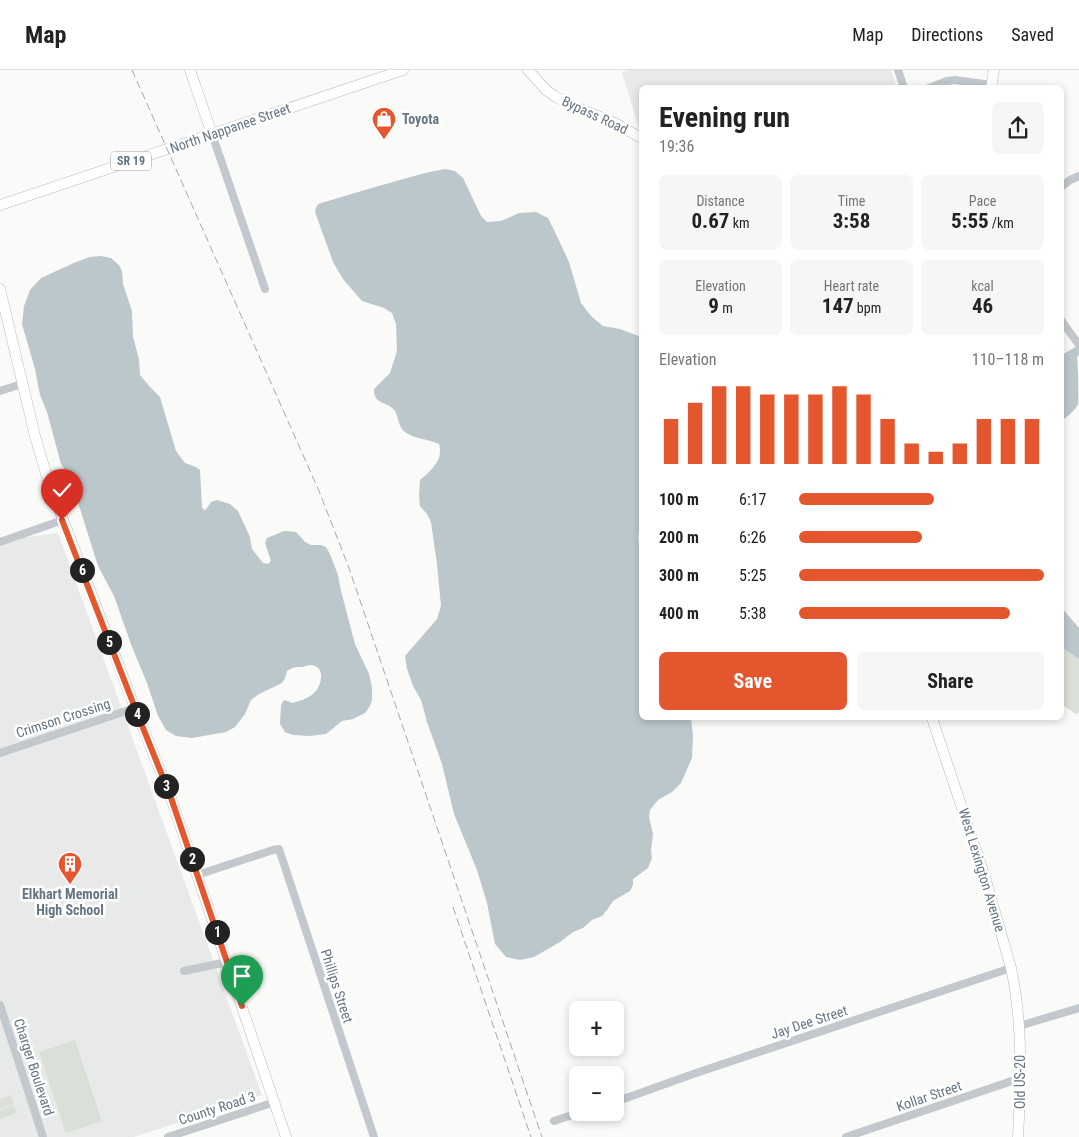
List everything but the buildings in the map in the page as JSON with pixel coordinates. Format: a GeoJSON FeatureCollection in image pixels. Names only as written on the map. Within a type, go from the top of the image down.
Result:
{"type":"FeatureCollection","features":[{"type":"Feature","properties":{"kind":"main road"},"geometry":{"type":"LineString","coordinates":[[190,70],[212,134]]}},
{"type":"Feature","properties":{"kind":"main road","name":"North Nappanee Street"},"geometry":{"type":"LineString","coordinates":[[0,205],[403,70]]}},
{"type":"Feature","properties":{"kind":"main road","name":"Bypass Road"},"geometry":{"type":"LineString","coordinates":[[528,70],[546,90],[556,97],[615,123],[639,137]]}},
{"type":"Feature","properties":{"kind":"main road"},"geometry":{"type":"LineString","coordinates":[[991,85],[994,70]]}},
{"type":"Feature","properties":{"kind":"main road"},"geometry":{"type":"LineString","coordinates":[[0,289],[36,442],[44,467],[62,520],[170,795],[286,1137]]}},
{"type":"Feature","properties":{"kind":"main road","name":"West Lexington Avenue"},"geometry":{"type":"LineString","coordinates":[[933,720],[985,877],[1011,968],[1019,1026]]}},
{"type":"Feature","properties":{"kind":"main road","name":"Old US-20"},"geometry":{"type":"LineString","coordinates":[[1018,1137],[1021,1078],[1019,1026]]}},
{"type":"Feature","properties":{"kind":"street"},"geometry":{"type":"LineString","coordinates":[[898,70],[903,85]]}},
{"type":"Feature","properties":{"kind":"street"},"geometry":{"type":"LineString","coordinates":[[937,85],[955,80],[985,85]]}},
{"type":"Feature","properties":{"kind":"street"},"geometry":{"type":"LineString","coordinates":[[212,134],[265,289]]}},
{"type":"Feature","properties":{"kind":"street"},"geometry":{"type":"LineString","coordinates":[[1064,184],[1079,176]]}},
{"type":"Feature","properties":{"kind":"street"},"geometry":{"type":"LineString","coordinates":[[1064,324],[1077,342]]}},
{"type":"Feature","properties":{"kind":"street"},"geometry":{"type":"LineString","coordinates":[[0,391],[22,384]]}},
{"type":"Feature","properties":{"kind":"street"},"geometry":{"type":"LineString","coordinates":[[0,542],[62,520]]}},
{"type":"Feature","properties":{"kind":"street","name":"Crimson Crossing"},"geometry":{"type":"LineString","coordinates":[[0,753],[135,708]]}},
{"type":"Feature","properties":{"kind":"street","name":"Phillips Street"},"geometry":{"type":"LineString","coordinates":[[197,875],[279,849],[374,1137]]}},
{"type":"Feature","properties":{"kind":"street"},"geometry":{"type":"LineString","coordinates":[[184,971],[226,962]]}},
{"type":"Feature","properties":{"kind":"street","name":"Jay Dee Street"},"geometry":{"type":"LineString","coordinates":[[624,1099],[1011,968]]}},
{"type":"Feature","properties":{"kind":"street","name":"Charger Boulevard"},"geometry":{"type":"LineString","coordinates":[[0,1004],[44,1137]]}},
{"type":"Feature","properties":{"kind":"street"},"geometry":{"type":"LineString","coordinates":[[1019,1026],[1079,1008]]}},
{"type":"Feature","properties":{"kind":"street","name":"Kollar Street"},"geometry":{"type":"LineString","coordinates":[[846,1137],[1021,1078]]}},
{"type":"Feature","properties":{"kind":"street","name":"County Road 3"},"geometry":{"type":"LineString","coordinates":[[168,1137],[275,1102]]}},
{"type":"Feature","properties":{"kind":"street"},"geometry":{"type":"LineString","coordinates":[[554,1121],[569,1116]]}},
{"type":"Feature","properties":{"kind":"shaded area"},"geometry":{"type":"Polygon","coordinates":[[[628,70],[891,70],[896,85],[639,85],[639,127],[622,72],[628,70]]]}},
{"type":"Feature","properties":{"kind":"shaded area"},"geometry":{"type":"Polygon","coordinates":[[[445,169],[455,171],[463,178],[481,216],[487,222],[501,221],[519,213],[536,212],[548,218],[569,262],[581,303],[591,316],[603,326],[620,329],[639,336],[639,720],[691,720],[692,758],[681,783],[672,792],[658,800],[650,810],[649,817],[653,834],[652,858],[648,868],[633,879],[630,891],[613,901],[602,916],[592,920],[583,928],[573,932],[534,957],[520,960],[506,957],[495,944],[487,903],[477,870],[454,814],[442,764],[421,700],[413,686],[407,669],[405,656],[437,619],[441,606],[431,522],[420,506],[419,496],[420,480],[436,464],[440,455],[439,444],[405,432],[401,428],[395,411],[376,398],[374,389],[390,373],[397,351],[396,324],[392,313],[384,308],[362,301],[343,279],[333,262],[315,212],[318,204],[445,169]]]}},
{"type":"Feature","properties":{"kind":"shaded area"},"geometry":{"type":"Polygon","coordinates":[[[101,256],[111,258],[119,265],[122,271],[123,284],[132,311],[133,337],[139,359],[140,375],[160,397],[176,451],[185,463],[200,470],[203,509],[205,510],[211,502],[217,500],[230,504],[238,511],[250,537],[252,549],[263,563],[268,564],[271,561],[265,543],[267,538],[284,531],[296,532],[305,542],[311,545],[326,547],[330,554],[338,575],[355,644],[369,674],[372,700],[365,713],[353,719],[342,721],[326,734],[310,736],[293,735],[285,732],[280,724],[283,701],[292,703],[303,700],[317,690],[321,681],[321,672],[316,666],[311,665],[287,671],[282,683],[251,700],[245,714],[235,727],[226,732],[192,738],[176,736],[166,730],[158,716],[114,596],[98,566],[71,480],[61,464],[47,412],[40,395],[35,369],[22,324],[24,306],[30,290],[41,278],[76,262],[90,257],[101,256]]]}},
{"type":"Feature","properties":{"kind":"shaded area"},"geometry":{"type":"Polygon","coordinates":[[[1079,345],[1079,355],[1077,357],[1078,404],[1064,419],[1064,354],[1079,345]]]}},
{"type":"Feature","properties":{"kind":"shaded area"},"geometry":{"type":"Polygon","coordinates":[[[58,533],[262,1095],[134,1137],[0,1137],[0,546],[26,537],[58,533]]]}},
{"type":"Feature","properties":{"kind":"shaded area"},"geometry":{"type":"Polygon","coordinates":[[[1064,610],[1079,628],[1079,659],[1064,649],[1064,610]]]}},
{"type":"Feature","properties":{"kind":"shaded area"},"geometry":{"type":"Polygon","coordinates":[[[1064,649],[1079,659],[1079,712],[1076,714],[1064,706],[1064,649]]]}},
{"type":"Feature","properties":{"kind":"shaded area"},"geometry":{"type":"Polygon","coordinates":[[[75,1040],[102,1121],[66,1133],[39,1052],[75,1040]]]}},
{"type":"Feature","properties":{"kind":"shaded area"},"geometry":{"type":"Polygon","coordinates":[[[11,1095],[14,1104],[0,1108],[0,1099],[11,1095]]]}},
{"type":"Feature","properties":{"kind":"shaded area"},"geometry":{"type":"Polygon","coordinates":[[[14,1105],[17,1113],[0,1119],[0,1110],[14,1105]]]}},
{"type":"Feature","properties":{"kind":"railway"},"geometry":{"type":"LineString","coordinates":[[132,70],[319,491],[349,568],[542,1137]]}},
{"type":"Feature","properties":{"kind":"railway"},"geometry":{"type":"LineString","coordinates":[[453,907],[531,1137]]}},
{"type":"Feature","properties":{"kind":"place","name":"Toyota"},"geometry":{"type":"Point","coordinates":[384,140]}},
{"type":"Feature","properties":{"kind":"place","name":"Elkhart Memorial High School"},"geometry":{"type":"Point","coordinates":[70,885]}},
{"type":"Feature","properties":{"kind":"route"},"geometry":{"type":"LineString","coordinates":[[62,520],[170,795],[242,1006]]}}]}
